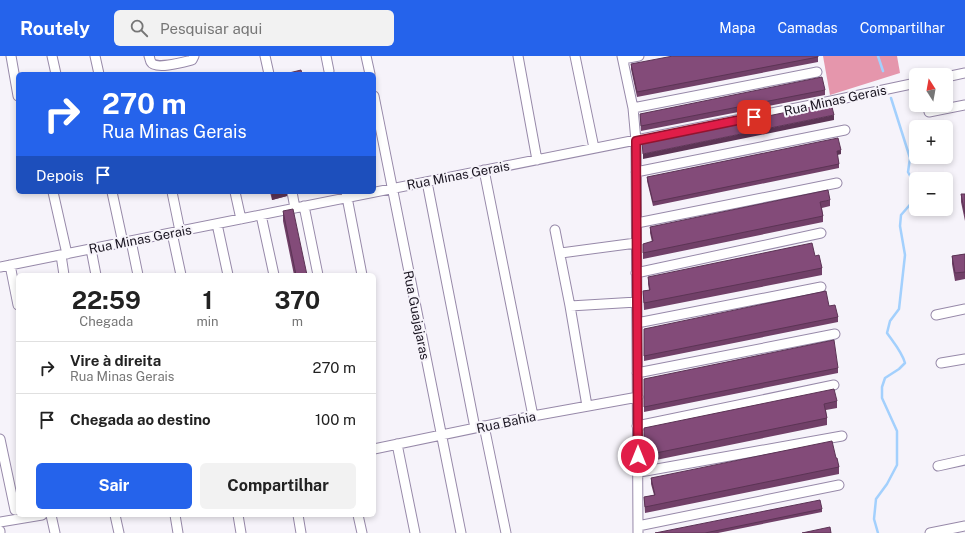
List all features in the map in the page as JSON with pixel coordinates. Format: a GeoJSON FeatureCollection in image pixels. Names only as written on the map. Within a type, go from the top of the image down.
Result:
{"type":"FeatureCollection","features":[{"type":"Feature","properties":{"kind":"street"},"geometry":{"type":"LineString","coordinates":[[11,56],[16,85]]}},
{"type":"Feature","properties":{"kind":"street"},"geometry":{"type":"LineString","coordinates":[[52,56],[56,72]]}},
{"type":"Feature","properties":{"kind":"street"},"geometry":{"type":"LineString","coordinates":[[96,56],[98,72]]}},
{"type":"Feature","properties":{"kind":"street"},"geometry":{"type":"LineString","coordinates":[[149,56],[151,63],[154,66],[192,60],[194,56]]}},
{"type":"Feature","properties":{"kind":"street"},"geometry":{"type":"LineString","coordinates":[[265,56],[269,72]]}},
{"type":"Feature","properties":{"kind":"street"},"geometry":{"type":"LineString","coordinates":[[326,56],[329,71]]}},
{"type":"Feature","properties":{"kind":"street"},"geometry":{"type":"LineString","coordinates":[[366,56],[370,72]]}},
{"type":"Feature","properties":{"kind":"street"},"geometry":{"type":"LineString","coordinates":[[518,56],[537,160]]}},
{"type":"Feature","properties":{"kind":"street"},"geometry":{"type":"LineString","coordinates":[[575,56],[594,148]]}},
{"type":"Feature","properties":{"kind":"street"},"geometry":{"type":"LineString","coordinates":[[639,56],[622,57],[633,108],[636,141],[638,529],[839,485]]}},
{"type":"Feature","properties":{"kind":"street"},"geometry":{"type":"LineString","coordinates":[[633,108],[817,72]]}},
{"type":"Feature","properties":{"kind":"street"},"geometry":{"type":"LineString","coordinates":[[953,76],[965,73]]}},
{"type":"Feature","properties":{"kind":"street","name":"Rua Minas Gerais"},"geometry":{"type":"LineString","coordinates":[[376,191],[636,141],[909,84]]}},
{"type":"Feature","properties":{"kind":"street"},"geometry":{"type":"LineString","coordinates":[[953,107],[965,105]]}},
{"type":"Feature","properties":{"kind":"street","name":"Rua Guajajaras"},"geometry":{"type":"LineString","coordinates":[[376,106],[461,533]]}},
{"type":"Feature","properties":{"kind":"street"},"geometry":{"type":"LineString","coordinates":[[636,172],[845,130]]}},
{"type":"Feature","properties":{"kind":"street"},"geometry":{"type":"LineString","coordinates":[[484,170],[533,416]]}},
{"type":"Feature","properties":{"kind":"street"},"geometry":{"type":"LineString","coordinates":[[427,182],[480,427],[506,533]]}},
{"type":"Feature","properties":{"kind":"street"},"geometry":{"type":"LineString","coordinates":[[637,223],[837,182]]}},
{"type":"Feature","properties":{"kind":"street"},"geometry":{"type":"LineString","coordinates":[[53,194],[64,255],[64,273]]}},
{"type":"Feature","properties":{"kind":"street"},"geometry":{"type":"LineString","coordinates":[[113,194],[137,273]]}},
{"type":"Feature","properties":{"kind":"street"},"geometry":{"type":"LineString","coordinates":[[172,194],[181,273]]}},
{"type":"Feature","properties":{"kind":"street"},"geometry":{"type":"LineString","coordinates":[[235,194],[241,219]]}},
{"type":"Feature","properties":{"kind":"street"},"geometry":{"type":"LineString","coordinates":[[293,194],[300,207],[317,273]]}},
{"type":"Feature","properties":{"kind":"street"},"geometry":{"type":"LineString","coordinates":[[346,195],[362,273]]}},
{"type":"Feature","properties":{"kind":"street","name":"Rua Minas Gerais"},"geometry":{"type":"LineString","coordinates":[[0,267],[300,207],[346,195]]}},
{"type":"Feature","properties":{"kind":"street"},"geometry":{"type":"LineString","coordinates":[[261,215],[274,273]]}},
{"type":"Feature","properties":{"kind":"street"},"geometry":{"type":"LineString","coordinates":[[217,224],[228,273]]}},
{"type":"Feature","properties":{"kind":"street"},"geometry":{"type":"LineString","coordinates":[[555,230],[587,406]]}},
{"type":"Feature","properties":{"kind":"street"},"geometry":{"type":"LineString","coordinates":[[636,273],[821,233]]}},
{"type":"Feature","properties":{"kind":"street"},"geometry":{"type":"LineString","coordinates":[[560,253],[636,243]]}},
{"type":"Feature","properties":{"kind":"street"},"geometry":{"type":"LineString","coordinates":[[91,249],[96,273]]}},
{"type":"Feature","properties":{"kind":"street"},"geometry":{"type":"LineString","coordinates":[[10,265],[16,295]]}},
{"type":"Feature","properties":{"kind":"street"},"geometry":{"type":"LineString","coordinates":[[637,323],[821,287]]}},
{"type":"Feature","properties":{"kind":"street"},"geometry":{"type":"LineString","coordinates":[[570,306],[637,302]]}},
{"type":"Feature","properties":{"kind":"street"},"geometry":{"type":"LineString","coordinates":[[936,315],[965,309]]}},
{"type":"Feature","properties":{"kind":"street"},"geometry":{"type":"LineString","coordinates":[[637,373],[834,334]]}},
{"type":"Feature","properties":{"kind":"street"},"geometry":{"type":"LineString","coordinates":[[941,363],[965,359]]}},
{"type":"Feature","properties":{"kind":"street"},"geometry":{"type":"LineString","coordinates":[[638,426],[834,385]]}},
{"type":"Feature","properties":{"kind":"street","name":"Rua Bahia"},"geometry":{"type":"LineString","coordinates":[[376,449],[533,416],[638,397]]}},
{"type":"Feature","properties":{"kind":"street"},"geometry":{"type":"LineString","coordinates":[[638,471],[640,472],[842,436]]}},
{"type":"Feature","properties":{"kind":"street"},"geometry":{"type":"LineString","coordinates":[[0,438],[15,510]]}},
{"type":"Feature","properties":{"kind":"street"},"geometry":{"type":"LineString","coordinates":[[398,444],[415,533]]}},
{"type":"Feature","properties":{"kind":"street"},"geometry":{"type":"LineString","coordinates":[[938,466],[965,460]]}},
{"type":"Feature","properties":{"kind":"street"},"geometry":{"type":"LineString","coordinates":[[0,522],[30,517]]}},
{"type":"Feature","properties":{"kind":"street"},"geometry":{"type":"LineString","coordinates":[[51,517],[55,533]]}},
{"type":"Feature","properties":{"kind":"street"},"geometry":{"type":"LineString","coordinates":[[115,517],[119,533]]}},
{"type":"Feature","properties":{"kind":"street"},"geometry":{"type":"LineString","coordinates":[[175,517],[178,533]]}},
{"type":"Feature","properties":{"kind":"street"},"geometry":{"type":"LineString","coordinates":[[238,517],[241,533]]}},
{"type":"Feature","properties":{"kind":"street"},"geometry":{"type":"LineString","coordinates":[[298,517],[302,533]]}},
{"type":"Feature","properties":{"kind":"street"},"geometry":{"type":"LineString","coordinates":[[358,517],[362,533]]}},
{"type":"Feature","properties":{"kind":"street"},"geometry":{"type":"LineString","coordinates":[[930,533],[965,526]]}},
{"type":"Feature","properties":{"kind":"shaded area"},"geometry":{"type":"Polygon","coordinates":[[[823,56],[897,56],[900,73],[830,95],[823,56]]]}},
{"type":"Feature","properties":{"kind":"building"},"geometry":{"type":"Polygon","coordinates":[[[673,56],[818,57],[637,92],[631,64],[673,56]]]}},
{"type":"Feature","properties":{"kind":"building"},"geometry":{"type":"Polygon","coordinates":[[[822,77],[825,90],[641,126],[640,114],[822,77]]]}},
{"type":"Feature","properties":{"kind":"building"},"geometry":{"type":"Polygon","coordinates":[[[831,103],[834,115],[643,154],[642,142],[831,103]]]}},
{"type":"Feature","properties":{"kind":"building"},"geometry":{"type":"Polygon","coordinates":[[[838,138],[841,150],[837,151],[839,164],[653,202],[647,177],[838,138]]]}},
{"type":"Feature","properties":{"kind":"building"},"geometry":{"type":"Polygon","coordinates":[[[828,190],[830,200],[820,202],[823,216],[643,253],[643,244],[653,241],[650,227],[828,190]]]}},
{"type":"Feature","properties":{"kind":"building"},"geometry":{"type":"Polygon","coordinates":[[[961,194],[965,194],[965,214],[961,194]]]}},
{"type":"Feature","properties":{"kind":"building"},"geometry":{"type":"Polygon","coordinates":[[[293,209],[307,273],[296,273],[283,211],[293,209]]]}},
{"type":"Feature","properties":{"kind":"building"},"geometry":{"type":"Polygon","coordinates":[[[812,243],[815,256],[819,255],[822,268],[644,303],[643,291],[650,290],[648,277],[812,243]]]}},
{"type":"Feature","properties":{"kind":"building"},"geometry":{"type":"Polygon","coordinates":[[[965,254],[965,272],[955,273],[952,256],[965,254]]]}},
{"type":"Feature","properties":{"kind":"building"},"geometry":{"type":"Polygon","coordinates":[[[826,291],[829,306],[835,305],[838,317],[644,356],[644,329],[826,291]]]}},
{"type":"Feature","properties":{"kind":"building"},"geometry":{"type":"Polygon","coordinates":[[[834,340],[838,368],[644,407],[644,379],[834,340]]]}},
{"type":"Feature","properties":{"kind":"building"},"geometry":{"type":"Polygon","coordinates":[[[834,389],[837,401],[824,404],[827,418],[646,455],[644,428],[834,389]]]}},
{"type":"Feature","properties":{"kind":"building"},"geometry":{"type":"Polygon","coordinates":[[[832,441],[839,467],[645,507],[644,497],[655,495],[651,478],[832,441]]]}},
{"type":"Feature","properties":{"kind":"building"},"geometry":{"type":"Polygon","coordinates":[[[820,500],[822,509],[705,533],[655,533],[820,500]]]}},
{"type":"Feature","properties":{"kind":"building"},"geometry":{"type":"Polygon","coordinates":[[[830,527],[831,533],[802,533],[830,527]]]}},
{"type":"Feature","properties":{"kind":"waterway"},"geometry":{"type":"LineString","coordinates":[[878,56],[883,71]]}},
{"type":"Feature","properties":{"kind":"waterway"},"geometry":{"type":"LineString","coordinates":[[878,533],[874,519],[876,499],[887,484],[897,465],[897,431],[882,398],[882,387],[885,378],[905,363],[900,351],[887,333],[890,321],[899,309],[905,255],[900,226],[901,215],[914,200],[915,185],[908,172],[910,158],[891,98]]}},
{"type":"Feature","properties":{"kind":"route"},"geometry":{"type":"LineString","coordinates":[[638,456],[636,141],[754,117]]}}]}
